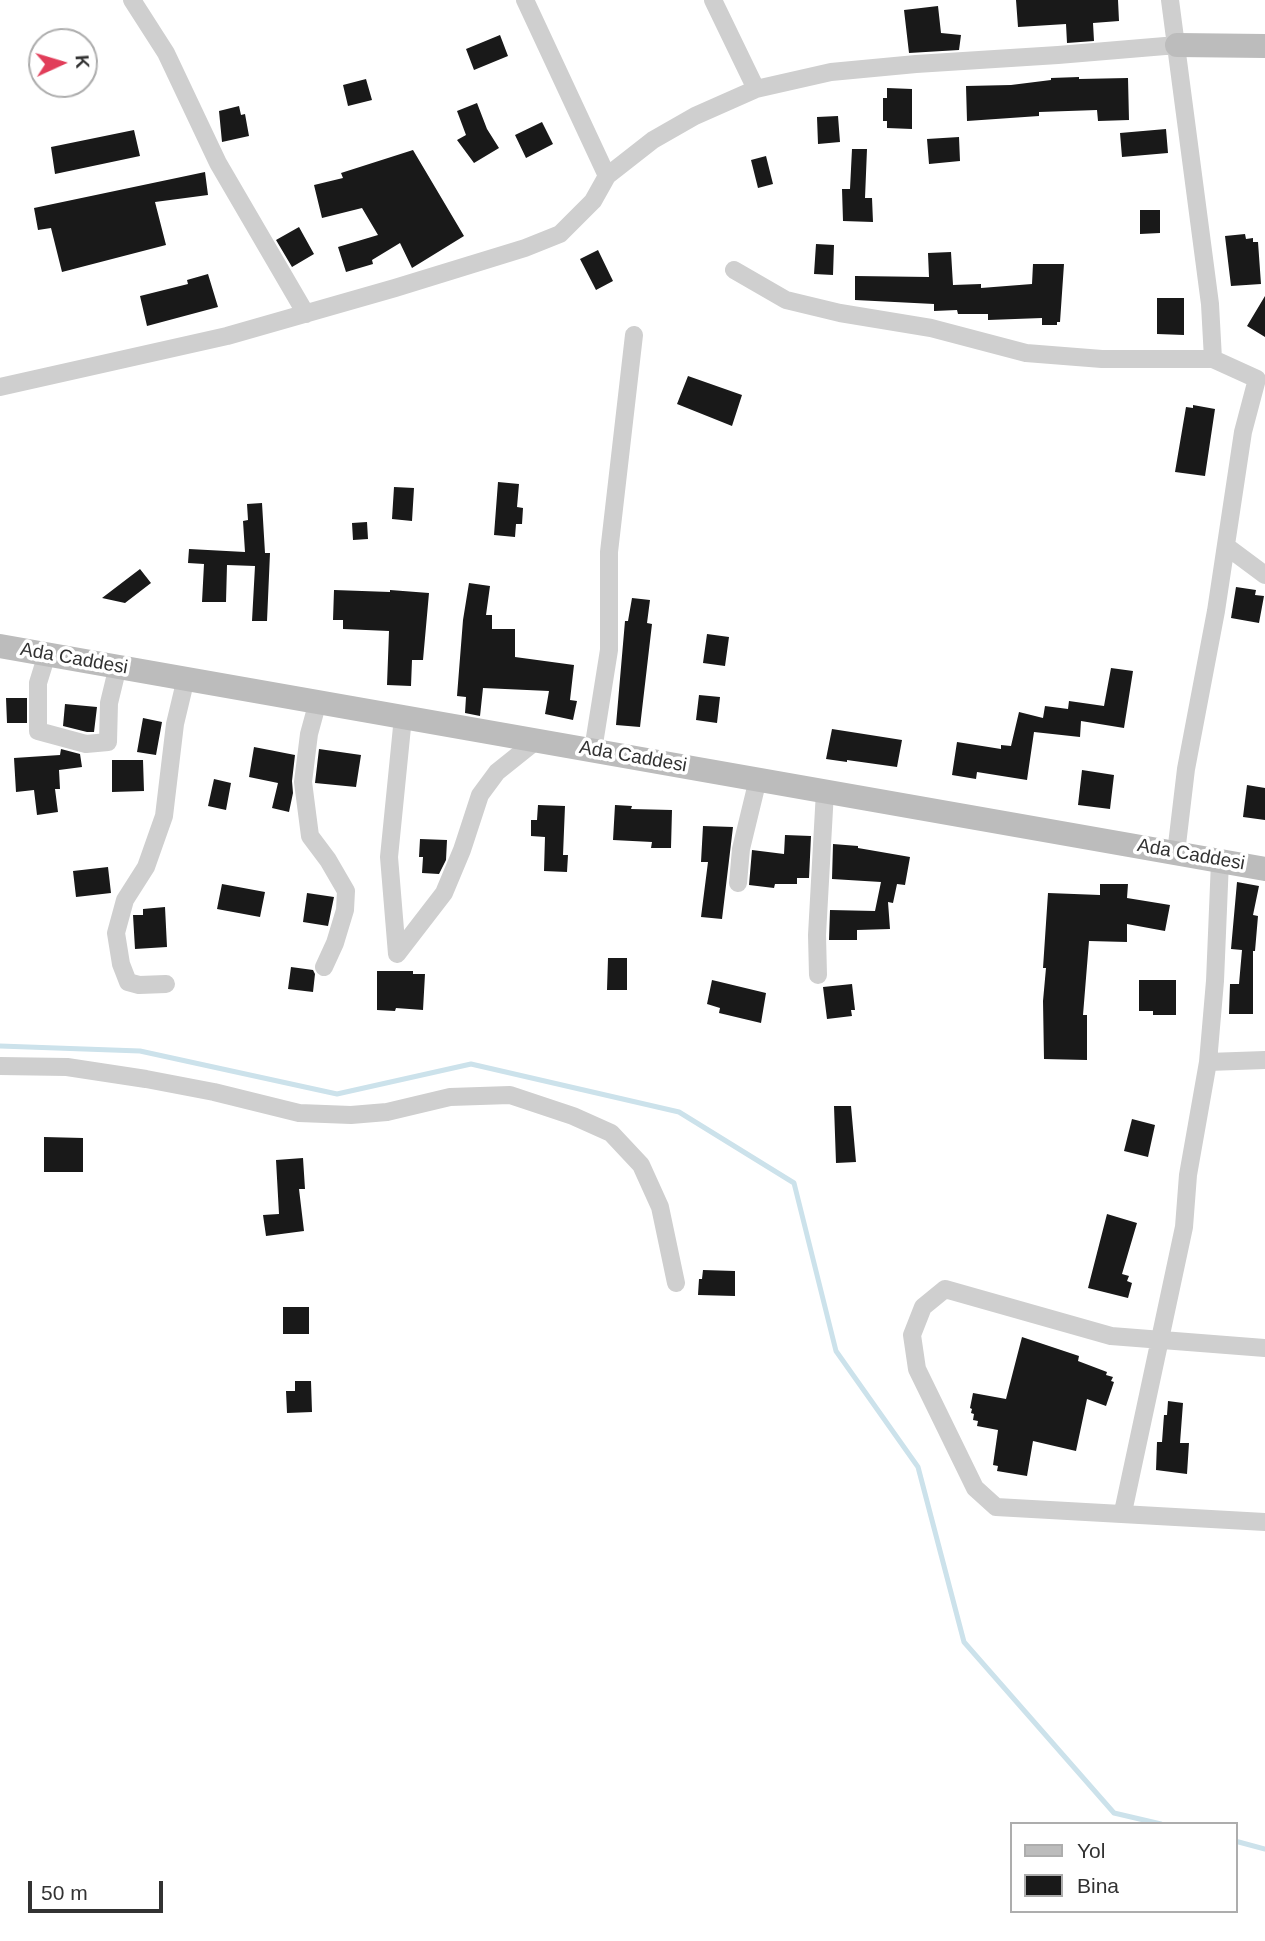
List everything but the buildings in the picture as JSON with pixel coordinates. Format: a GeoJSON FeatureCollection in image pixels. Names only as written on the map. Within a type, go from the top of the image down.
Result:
{"type":"FeatureCollection","features":[{"type":"Feature","properties":{"kind":"main road"},"geometry":{"type":"LineString","coordinates":[[1177,45],[1265,46]]}},
{"type":"Feature","properties":{"kind":"main road","name":"Ada Caddesi"},"geometry":{"type":"LineString","coordinates":[[0,646],[1265,869]]}},
{"type":"Feature","properties":{"kind":"street"},"geometry":{"type":"LineString","coordinates":[[132,0],[166,53],[218,163],[306,314]]}},
{"type":"Feature","properties":{"kind":"street"},"geometry":{"type":"LineString","coordinates":[[525,0],[607,176]]}},
{"type":"Feature","properties":{"kind":"street"},"geometry":{"type":"LineString","coordinates":[[713,0],[755,89]]}},
{"type":"Feature","properties":{"kind":"street"},"geometry":{"type":"LineString","coordinates":[[1170,0],[1210,304],[1213,359]]}},
{"type":"Feature","properties":{"kind":"street"},"geometry":{"type":"LineString","coordinates":[[0,387],[227,336],[525,248],[560,234],[593,201],[607,176],[653,140],[695,116],[755,89],[831,72],[1177,45]]}},
{"type":"Feature","properties":{"kind":"street"},"geometry":{"type":"LineString","coordinates":[[734,270],[786,300],[840,313],[931,328],[1026,353],[1102,359],[1213,359],[1261,380],[1243,432],[1226,546],[1186,769],[1176,853]]}},
{"type":"Feature","properties":{"kind":"street"},"geometry":{"type":"LineString","coordinates":[[593,750],[609,650],[609,552],[634,335]]}},
{"type":"Feature","properties":{"kind":"street"},"geometry":{"type":"LineString","coordinates":[[1226,546],[1265,575]]}},
{"type":"Feature","properties":{"kind":"street"},"geometry":{"type":"LineString","coordinates":[[47,654],[38,683],[38,731],[86,744],[108,742],[109,703],[118,666]]}},
{"type":"Feature","properties":{"kind":"street"},"geometry":{"type":"LineString","coordinates":[[166,984],[139,985],[128,982],[121,964],[116,933],[125,900],[146,867],[164,816],[175,724],[186,678]]}},
{"type":"Feature","properties":{"kind":"street"},"geometry":{"type":"LineString","coordinates":[[318,701],[309,734],[303,782],[310,836],[346,891],[345,910],[324,967]]}},
{"type":"Feature","properties":{"kind":"street"},"geometry":{"type":"LineString","coordinates":[[403,717],[389,858],[397,954],[444,893],[480,795],[496,772],[537,740]]}},
{"type":"Feature","properties":{"kind":"street"},"geometry":{"type":"LineString","coordinates":[[738,883],[741,849],[758,779]]}},
{"type":"Feature","properties":{"kind":"street"},"geometry":{"type":"LineString","coordinates":[[818,975],[817,935],[825,791]]}},
{"type":"Feature","properties":{"kind":"street"},"geometry":{"type":"LineString","coordinates":[[1123,1512],[1184,1227],[1188,1175],[1208,1062],[1215,981],[1220,860]]}},
{"type":"Feature","properties":{"kind":"street"},"geometry":{"type":"LineString","coordinates":[[1208,1062],[1265,1060]]}},
{"type":"Feature","properties":{"kind":"street"},"geometry":{"type":"LineString","coordinates":[[0,1066],[67,1068],[146,1079],[299,1113],[351,1115],[387,1112],[450,1097],[510,1095],[573,1116],[611,1133],[641,1165],[660,1207],[676,1283]]}},
{"type":"Feature","properties":{"kind":"street"},"geometry":{"type":"LineString","coordinates":[[1265,1348],[1111,1336],[945,1289],[923,1307],[912,1335],[917,1369],[975,1488],[996,1507],[1265,1522]]}},
{"type":"Feature","properties":{"kind":"waterway"},"geometry":{"type":"LineString","coordinates":[[0,1046],[140,1051],[337,1094],[471,1064],[679,1112],[794,1183],[836,1351],[918,1467],[964,1642],[1114,1813],[1152,1822]]}},
{"type":"Feature","properties":{"kind":"waterway"},"geometry":{"type":"LineString","coordinates":[[1237,1842],[1265,1849]]}}]}
